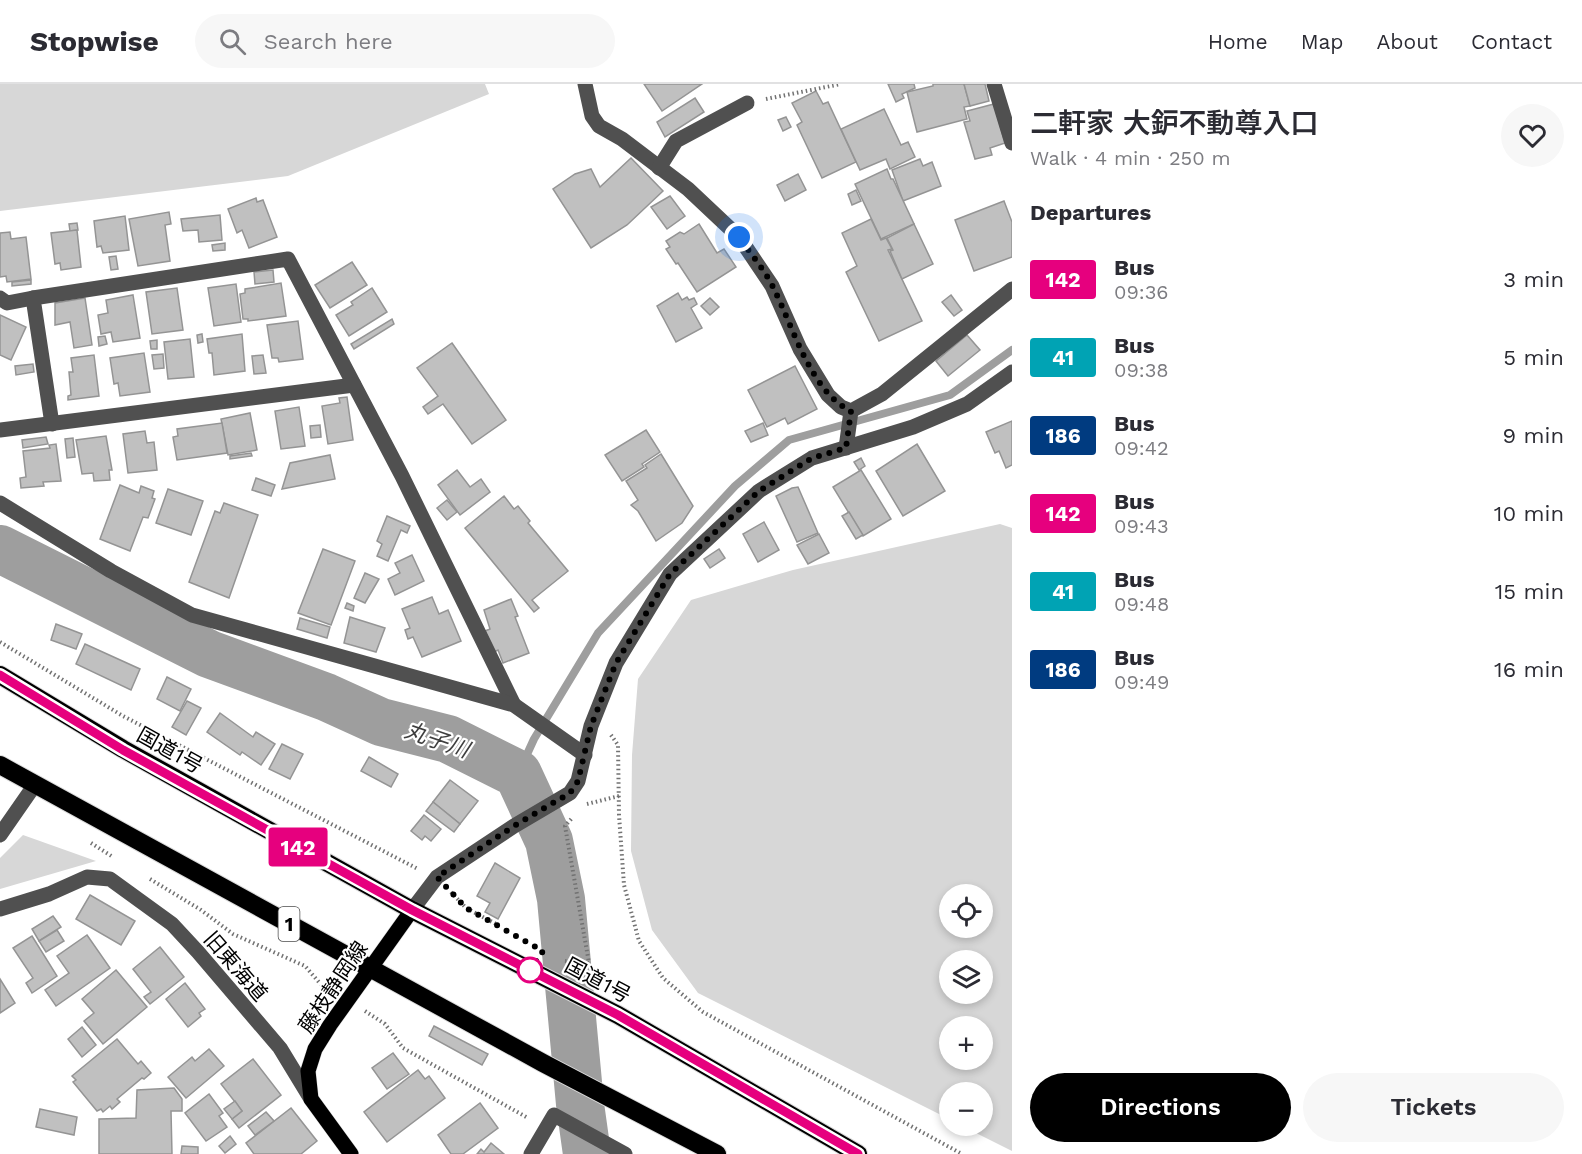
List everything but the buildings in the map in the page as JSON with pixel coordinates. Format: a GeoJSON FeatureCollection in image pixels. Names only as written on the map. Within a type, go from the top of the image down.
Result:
{"type":"FeatureCollection","features":[{"type":"Feature","properties":{"kind":"highway","name":"国道1号"},"geometry":{"type":"LineString","coordinates":[[0,675],[123,750],[412,910],[618,1015],[858,1154]]}},
{"type":"Feature","properties":{"kind":"highway","name":"1"},"geometry":{"type":"LineString","coordinates":[[0,765],[34,786],[543,1063],[717,1154]]}},
{"type":"Feature","properties":{"kind":"main road","name":"藤枝静岡線"},"geometry":{"type":"LineString","coordinates":[[311,1099],[308,1071],[315,1049],[412,910]]}},
{"type":"Feature","properties":{"kind":"main road"},"geometry":{"type":"LineString","coordinates":[[311,1099],[351,1154]]}},
{"type":"Feature","properties":{"kind":"street"},"geometry":{"type":"LineString","coordinates":[[585,84],[592,116],[598,126],[622,139],[688,189],[739,237],[772,286],[800,350],[828,395],[851,411]]}},
{"type":"Feature","properties":{"kind":"street"},"geometry":{"type":"LineString","coordinates":[[994,84],[1012,143]]}},
{"type":"Feature","properties":{"kind":"street"},"geometry":{"type":"LineString","coordinates":[[659,168],[676,141],[747,103]]}},
{"type":"Feature","properties":{"kind":"street"},"geometry":{"type":"LineString","coordinates":[[0,298],[7,303],[33,297],[288,259],[402,476],[514,705]]}},
{"type":"Feature","properties":{"kind":"street"},"geometry":{"type":"LineString","coordinates":[[851,411],[882,394],[1012,289]]}},
{"type":"Feature","properties":{"kind":"street"},"geometry":{"type":"LineString","coordinates":[[33,297],[52,424]]}},
{"type":"Feature","properties":{"kind":"street"},"geometry":{"type":"LineString","coordinates":[[412,910],[437,877],[514,826],[570,793],[578,781],[591,726],[616,663],[670,574],[759,491],[812,458],[913,427],[967,404],[1012,372]]}},
{"type":"Feature","properties":{"kind":"street"},"geometry":{"type":"LineString","coordinates":[[0,430],[354,385]]}},
{"type":"Feature","properties":{"kind":"street"},"geometry":{"type":"LineString","coordinates":[[846,448],[851,411]]}},
{"type":"Feature","properties":{"kind":"street"},"geometry":{"type":"LineString","coordinates":[[0,503],[111,571],[192,615],[514,705],[585,755]]}},
{"type":"Feature","properties":{"kind":"street"},"geometry":{"type":"LineString","coordinates":[[0,836],[34,786]]}},
{"type":"Feature","properties":{"kind":"street","name":"旧東海道"},"geometry":{"type":"LineString","coordinates":[[0,909],[49,894],[87,877],[110,879],[172,924],[198,952],[280,1048],[311,1099]]}},
{"type":"Feature","properties":{"kind":"street"},"geometry":{"type":"LineString","coordinates":[[531,1154],[554,1115],[625,1154]]}},
{"type":"Feature","properties":{"kind":"path"},"geometry":{"type":"LineString","coordinates":[[747,103],[841,84]]}},
{"type":"Feature","properties":{"kind":"path"},"geometry":{"type":"LineString","coordinates":[[0,642],[123,716],[403,862],[437,877],[466,908],[505,929]]}},
{"type":"Feature","properties":{"kind":"path"},"geometry":{"type":"LineString","coordinates":[[609,731],[618,745],[624,885],[639,941],[663,978],[703,1012],[962,1154]]}},
{"type":"Feature","properties":{"kind":"path"},"geometry":{"type":"LineString","coordinates":[[584,805],[619,796]]}},
{"type":"Feature","properties":{"kind":"path"},"geometry":{"type":"LineString","coordinates":[[562,961],[589,963],[565,826],[578,812]]}},
{"type":"Feature","properties":{"kind":"path"},"geometry":{"type":"LineString","coordinates":[[82,838],[122,862]]}},
{"type":"Feature","properties":{"kind":"path"},"geometry":{"type":"LineString","coordinates":[[142,874],[201,910],[233,934],[305,966],[324,988],[385,1024],[403,1048],[546,1128]]}},
{"type":"Feature","properties":{"kind":"shaded area"},"geometry":{"type":"Polygon","coordinates":[[[0,84],[485,84],[489,94],[288,176],[0,211],[0,84]]]}},
{"type":"Feature","properties":{"kind":"shaded area"},"geometry":{"type":"Polygon","coordinates":[[[1000,524],[1012,528],[1012,1151],[982,1136],[993,1136],[993,1082],[939,1082],[939,1114],[698,993],[652,930],[631,851],[632,755],[638,679],[691,600],[793,570],[1000,524]]]}},
{"type":"Feature","properties":{"kind":"shaded area"},"geometry":{"type":"Polygon","coordinates":[[[23,835],[96,861],[0,889],[0,858],[23,835]]]}},
{"type":"Feature","properties":{"kind":"waterway"},"geometry":{"type":"LineString","coordinates":[[518,774],[534,739],[598,633],[735,486],[789,440],[950,395],[1012,350]]}},
{"type":"Feature","properties":{"kind":"waterway","name":"丸子川"},"geometry":{"type":"LineString","coordinates":[[0,549],[209,654],[326,697],[381,722],[448,739],[518,774],[549,841],[561,899],[580,1104],[587,1154]]}},
{"type":"Feature","properties":{"kind":"bus line","name":"142"},"geometry":{"type":"LineString","coordinates":[[0,675],[123,750],[412,910],[618,1015],[858,1154]]}},
{"type":"Feature","properties":{"kind":"route"},"geometry":{"type":"LineString","coordinates":[[530,970],[543,951],[466,908],[437,877],[514,826],[570,793],[578,781],[591,726],[616,663],[670,574],[759,491],[812,458],[846,448],[851,411],[828,395],[800,350],[772,286],[739,237]]}}]}
